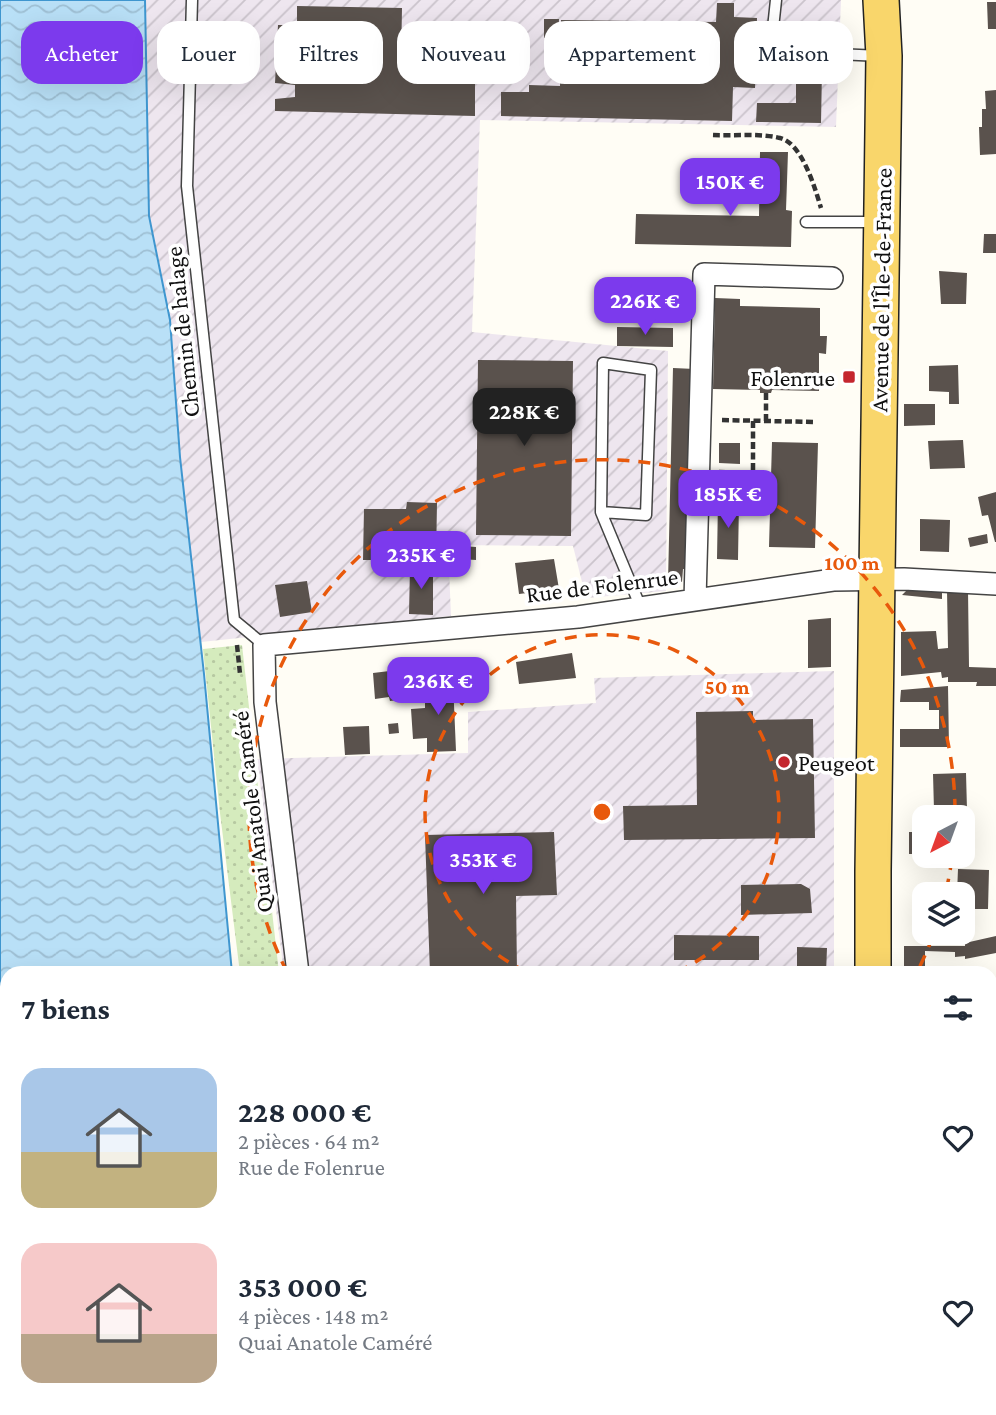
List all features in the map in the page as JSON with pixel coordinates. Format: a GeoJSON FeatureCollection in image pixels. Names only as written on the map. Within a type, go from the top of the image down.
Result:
{"type":"FeatureCollection","features":[{"type":"Feature","properties":{"kind":"main road","name":"Avenue de l'Île-de-France"},"geometry":{"type":"LineString","coordinates":[[866,0],[874,55]]}},
{"type":"Feature","properties":{"kind":"main road","name":"Avenue de l'Île-de-France"},"geometry":{"type":"LineString","coordinates":[[867,580],[874,55],[881,0]]}},
{"type":"Feature","properties":{"kind":"main road"},"geometry":{"type":"LineString","coordinates":[[853,966],[867,580]]}},
{"type":"Feature","properties":{"kind":"main road"},"geometry":{"type":"LineString","coordinates":[[867,580],[873,966]]}},
{"type":"Feature","properties":{"kind":"street","name":"Rue de Folenrue"},"geometry":{"type":"LineString","coordinates":[[695,600],[704,274],[832,278]]}},
{"type":"Feature","properties":{"kind":"street","name":"Rue de Folenrue"},"geometry":{"type":"LineString","coordinates":[[264,645],[578,617],[833,580],[904,579],[996,584]]}},
{"type":"Feature","properties":{"kind":"street","name":"Quai Anatole Caméré"},"geometry":{"type":"LineString","coordinates":[[264,645],[265,702],[297,966]]}},
{"type":"Feature","properties":{"kind":"lane","name":"Chemin de halage"},"geometry":{"type":"LineString","coordinates":[[192,0],[187,186],[234,620],[264,645]]}},
{"type":"Feature","properties":{"kind":"lane"},"geometry":{"type":"LineString","coordinates":[[776,0],[771,47],[874,55]]}},
{"type":"Feature","properties":{"kind":"lane"},"geometry":{"type":"LineString","coordinates":[[806,222],[872,222]]}},
{"type":"Feature","properties":{"kind":"lane"},"geometry":{"type":"LineString","coordinates":[[601,512],[646,515],[651,370],[603,363],[601,512],[641,608]]}},
{"type":"Feature","properties":{"kind":"path"},"geometry":{"type":"LineString","coordinates":[[713,135],[782,138],[797,149],[816,191],[825,222]]}},
{"type":"Feature","properties":{"kind":"path"},"geometry":{"type":"LineString","coordinates":[[766,393],[766,421]]}},
{"type":"Feature","properties":{"kind":"path"},"geometry":{"type":"LineString","coordinates":[[700,420],[813,422]]}},
{"type":"Feature","properties":{"kind":"path"},"geometry":{"type":"LineString","coordinates":[[753,421],[753,496],[770,497]]}},
{"type":"Feature","properties":{"kind":"path"},"geometry":{"type":"LineString","coordinates":[[699,471],[753,473]]}},
{"type":"Feature","properties":{"kind":"shaded area"},"geometry":{"type":"Polygon","coordinates":[[[145,0],[841,0],[840,21],[734,21],[734,84],[838,84],[836,127],[480,120],[472,332],[668,351],[666,591],[586,598],[573,546],[448,545],[451,616],[201,642],[180,457],[170,320],[149,216],[145,0]]]}},
{"type":"Feature","properties":{"kind":"shaded area"},"geometry":{"type":"Polygon","coordinates":[[[834,671],[834,966],[283,966],[257,759],[468,753],[468,712],[596,703],[594,678],[834,671]]]}},
{"type":"Feature","properties":{"kind":"green space"},"geometry":{"type":"Polygon","coordinates":[[[242,645],[278,966],[239,966],[203,649],[242,645]]]}},
{"type":"Feature","properties":{"kind":"water"},"geometry":{"type":"Polygon","coordinates":[[[0,0],[145,0],[149,216],[170,320],[180,457],[231,966],[0,966],[0,0]]]}},
{"type":"Feature","properties":{"kind":"building"},"geometry":{"type":"Polygon","coordinates":[[[987,2],[996,2],[996,29],[988,29],[987,2]]]}},
{"type":"Feature","properties":{"kind":"building"},"geometry":{"type":"Polygon","coordinates":[[[717,3],[734,3],[734,17],[757,18],[757,21],[734,21],[734,84],[755,84],[755,88],[733,87],[732,121],[501,116],[501,92],[529,92],[529,85],[720,84],[720,21],[716,21],[717,3]]]}},
{"type":"Feature","properties":{"kind":"building"},"geometry":{"type":"Polygon","coordinates":[[[297,6],[402,8],[402,21],[397,21],[397,84],[475,84],[475,116],[275,111],[275,99],[295,97],[295,85],[285,84],[383,84],[383,21],[297,21],[297,6]]]}},
{"type":"Feature","properties":{"kind":"building"},"geometry":{"type":"Polygon","coordinates":[[[561,20],[638,21],[561,21],[561,20]]]}},
{"type":"Feature","properties":{"kind":"building"},"geometry":{"type":"Polygon","coordinates":[[[796,84],[822,84],[821,123],[756,122],[757,103],[796,103],[796,84]]]}},
{"type":"Feature","properties":{"kind":"building"},"geometry":{"type":"Polygon","coordinates":[[[996,90],[996,154],[980,155],[979,127],[982,127],[982,109],[986,109],[985,91],[996,90]]]}},
{"type":"Feature","properties":{"kind":"building"},"geometry":{"type":"Polygon","coordinates":[[[760,152],[788,152],[786,210],[792,211],[791,247],[635,244],[636,214],[759,216],[760,152]]]}},
{"type":"Feature","properties":{"kind":"building"},"geometry":{"type":"Polygon","coordinates":[[[984,234],[996,234],[996,253],[983,253],[984,234]]]}},
{"type":"Feature","properties":{"kind":"building"},"geometry":{"type":"Polygon","coordinates":[[[939,271],[967,273],[966,304],[941,304],[939,271]]]}},
{"type":"Feature","properties":{"kind":"building"},"geometry":{"type":"Polygon","coordinates":[[[715,298],[740,299],[740,306],[820,308],[820,336],[827,336],[826,354],[819,353],[819,391],[772,390],[771,393],[760,393],[760,390],[713,389],[715,298]]]}},
{"type":"Feature","properties":{"kind":"building"},"geometry":{"type":"Polygon","coordinates":[[[617,327],[673,328],[673,347],[617,346],[617,327]]]}},
{"type":"Feature","properties":{"kind":"building"},"geometry":{"type":"Polygon","coordinates":[[[478,360],[573,361],[571,536],[476,535],[478,360]]]}},
{"type":"Feature","properties":{"kind":"building"},"geometry":{"type":"Polygon","coordinates":[[[958,365],[959,404],[949,404],[949,392],[929,391],[929,366],[958,365]]]}},
{"type":"Feature","properties":{"kind":"building"},"geometry":{"type":"Polygon","coordinates":[[[673,368],[695,369],[691,569],[683,569],[682,582],[668,582],[673,368]]]}},
{"type":"Feature","properties":{"kind":"building"},"geometry":{"type":"Polygon","coordinates":[[[904,404],[935,404],[935,425],[904,426],[904,404]]]}},
{"type":"Feature","properties":{"kind":"building"},"geometry":{"type":"Polygon","coordinates":[[[963,440],[965,468],[930,469],[928,441],[963,440]]]}},
{"type":"Feature","properties":{"kind":"building"},"geometry":{"type":"Polygon","coordinates":[[[772,442],[818,443],[815,548],[769,547],[772,442]]]}},
{"type":"Feature","properties":{"kind":"building"},"geometry":{"type":"Polygon","coordinates":[[[719,443],[740,443],[740,464],[719,463],[719,443]]]}},
{"type":"Feature","properties":{"kind":"building"},"geometry":{"type":"Polygon","coordinates":[[[996,492],[995,542],[988,515],[982,516],[978,497],[996,492]]]}},
{"type":"Feature","properties":{"kind":"building"},"geometry":{"type":"Polygon","coordinates":[[[718,501],[739,501],[738,560],[717,559],[718,501]]]}},
{"type":"Feature","properties":{"kind":"building"},"geometry":{"type":"Polygon","coordinates":[[[407,502],[437,503],[436,560],[363,560],[364,509],[406,509],[407,502]]]}},
{"type":"Feature","properties":{"kind":"building"},"geometry":{"type":"Polygon","coordinates":[[[920,519],[950,520],[949,552],[920,551],[920,519]]]}},
{"type":"Feature","properties":{"kind":"building"},"geometry":{"type":"Polygon","coordinates":[[[987,534],[988,543],[970,547],[968,538],[987,534]]]}},
{"type":"Feature","properties":{"kind":"building"},"geometry":{"type":"Polygon","coordinates":[[[461,546],[476,547],[476,560],[460,559],[461,546]]]}},
{"type":"Feature","properties":{"kind":"building"},"geometry":{"type":"Polygon","coordinates":[[[554,559],[559,589],[519,594],[515,563],[554,559]]]}},
{"type":"Feature","properties":{"kind":"building"},"geometry":{"type":"Polygon","coordinates":[[[410,568],[433,568],[433,615],[409,614],[410,568]]]}},
{"type":"Feature","properties":{"kind":"building"},"geometry":{"type":"Polygon","coordinates":[[[307,581],[312,612],[280,617],[275,585],[307,581]]]}},
{"type":"Feature","properties":{"kind":"building"},"geometry":{"type":"Polygon","coordinates":[[[907,590],[942,590],[942,599],[902,595],[907,590]]]}},
{"type":"Feature","properties":{"kind":"building"},"geometry":{"type":"Polygon","coordinates":[[[947,590],[968,590],[969,667],[996,668],[996,686],[976,686],[977,682],[948,682],[948,677],[942,678],[941,672],[901,676],[901,632],[936,631],[938,649],[948,648],[947,590]]]}},
{"type":"Feature","properties":{"kind":"building"},"geometry":{"type":"Polygon","coordinates":[[[831,618],[831,667],[808,668],[808,620],[831,618]]]}},
{"type":"Feature","properties":{"kind":"building"},"geometry":{"type":"Polygon","coordinates":[[[572,653],[576,678],[519,684],[516,662],[572,653]]]}},
{"type":"Feature","properties":{"kind":"building"},"geometry":{"type":"Polygon","coordinates":[[[442,659],[452,659],[456,751],[427,752],[427,738],[413,739],[411,709],[425,708],[425,696],[444,695],[442,659]]]}},
{"type":"Feature","properties":{"kind":"building"},"geometry":{"type":"Polygon","coordinates":[[[398,670],[399,675],[415,674],[417,694],[390,701],[389,697],[375,699],[373,673],[398,670]]]}},
{"type":"Feature","properties":{"kind":"building"},"geometry":{"type":"Polygon","coordinates":[[[948,686],[949,747],[900,747],[900,729],[939,729],[939,710],[929,710],[929,702],[900,702],[901,690],[948,686]]]}},
{"type":"Feature","properties":{"kind":"building"},"geometry":{"type":"Polygon","coordinates":[[[753,711],[753,720],[813,719],[815,838],[624,840],[623,806],[697,805],[696,712],[753,711]]]}},
{"type":"Feature","properties":{"kind":"building"},"geometry":{"type":"Polygon","coordinates":[[[398,723],[399,733],[389,734],[388,724],[398,723]]]}},
{"type":"Feature","properties":{"kind":"building"},"geometry":{"type":"Polygon","coordinates":[[[369,726],[370,754],[345,755],[343,727],[369,726]]]}},
{"type":"Feature","properties":{"kind":"building"},"geometry":{"type":"Polygon","coordinates":[[[966,773],[967,805],[934,805],[933,774],[966,773]]]}},
{"type":"Feature","properties":{"kind":"building"},"geometry":{"type":"Polygon","coordinates":[[[554,832],[557,895],[516,896],[517,966],[430,966],[425,835],[554,832]]]}},
{"type":"Feature","properties":{"kind":"building"},"geometry":{"type":"Polygon","coordinates":[[[909,832],[912,832],[912,854],[909,854],[909,832]]]}},
{"type":"Feature","properties":{"kind":"building"},"geometry":{"type":"Polygon","coordinates":[[[958,869],[989,870],[988,909],[975,909],[975,882],[957,882],[958,869]]]}},
{"type":"Feature","properties":{"kind":"building"},"geometry":{"type":"Polygon","coordinates":[[[801,884],[810,889],[812,913],[741,915],[741,885],[801,884]]]}},
{"type":"Feature","properties":{"kind":"building"},"geometry":{"type":"Polygon","coordinates":[[[674,935],[759,936],[759,960],[674,960],[674,935]]]}},
{"type":"Feature","properties":{"kind":"building"},"geometry":{"type":"Polygon","coordinates":[[[996,936],[996,953],[965,959],[965,956],[955,957],[955,952],[925,951],[925,966],[904,966],[904,946],[975,945],[975,941],[996,936]]]}},
{"type":"Feature","properties":{"kind":"building"},"geometry":{"type":"Polygon","coordinates":[[[797,947],[827,948],[826,966],[797,966],[797,947]]]}},
{"type":"Feature","properties":{"kind":"place","name":"Folenrue"},"geometry":{"type":"Point","coordinates":[849,377]}},
{"type":"Feature","properties":{"kind":"place","name":"Peugeot"},"geometry":{"type":"Point","coordinates":[784,762]}}]}
